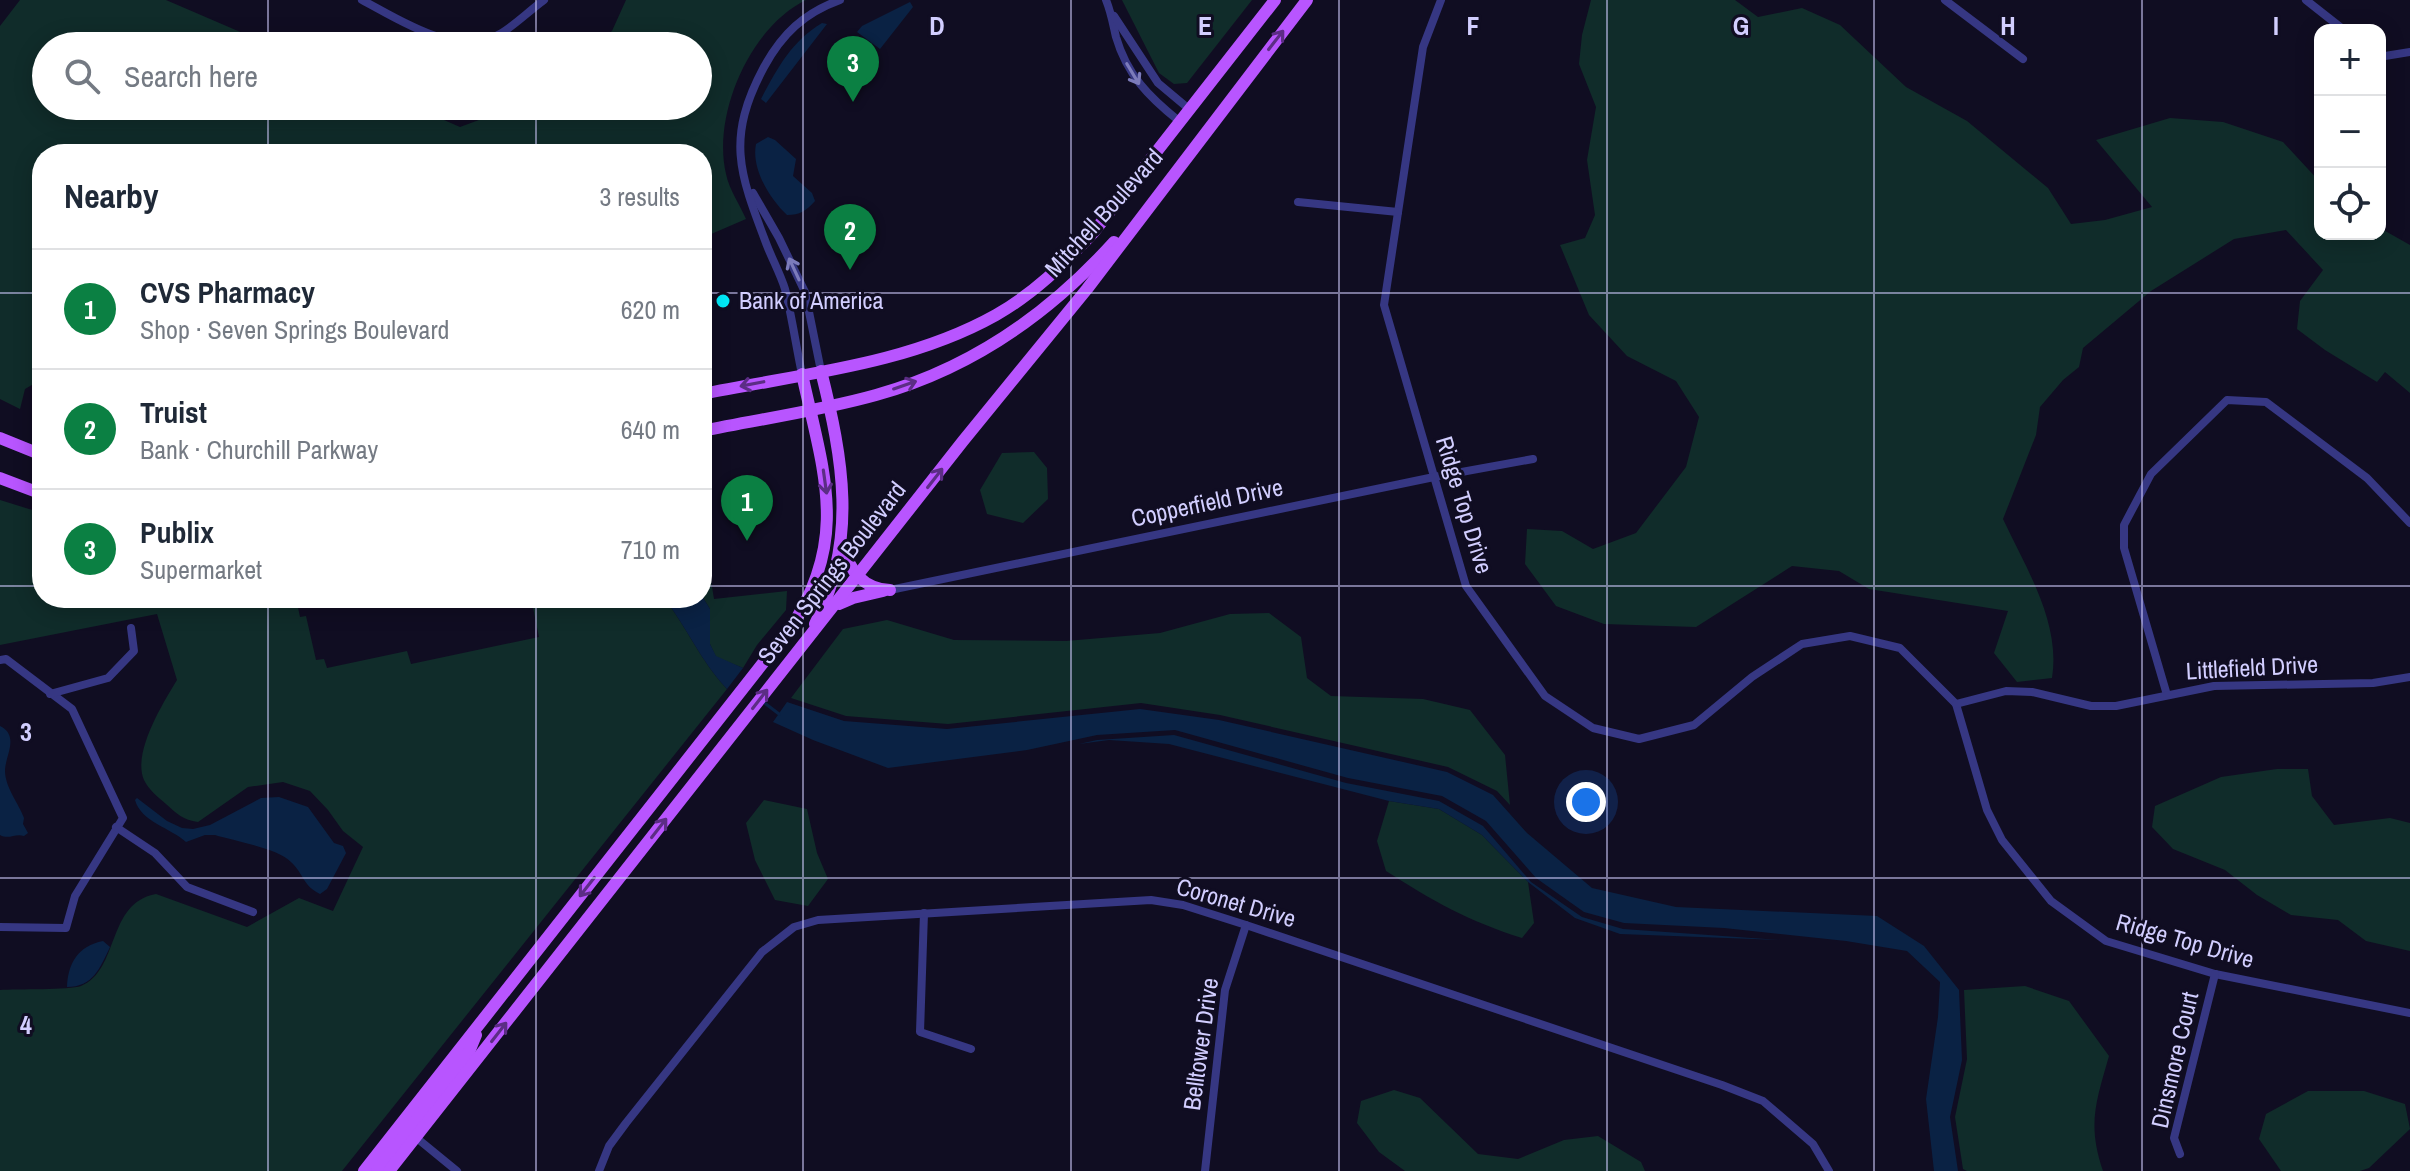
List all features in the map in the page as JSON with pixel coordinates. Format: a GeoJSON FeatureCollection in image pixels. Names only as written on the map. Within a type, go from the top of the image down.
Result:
{"type":"FeatureCollection","features":[{"type":"Feature","properties":{"kind":"main road"},"geometry":{"type":"LineString","coordinates":[[712,392],[872,362],[920,348],[997,314],[1034,289],[1093,233],[1275,0]]}},
{"type":"Feature","properties":{"kind":"main road","name":"Seven Springs Boulevard"},"geometry":{"type":"LineString","coordinates":[[364,1171],[408,1131],[836,606],[963,441],[1102,270],[1307,0]]}},
{"type":"Feature","properties":{"kind":"main road","name":"Mitchell Boulevard"},"geometry":{"type":"LineString","coordinates":[[712,429],[876,395],[934,374],[991,346],[1039,314],[1073,284],[1118,237],[1245,81]]}},
{"type":"Feature","properties":{"kind":"main road"},"geometry":{"type":"LineString","coordinates":[[821,371],[842,487],[842,538],[846,559],[859,577],[875,588],[890,590]]}},
{"type":"Feature","properties":{"kind":"main road","name":"Seven Springs Boulevard"},"geometry":{"type":"LineString","coordinates":[[389,1171],[408,1131],[469,1052],[479,1024],[766,659],[806,602],[818,577],[825,550],[828,498],[802,374]]}},
{"type":"Feature","properties":{"kind":"main road"},"geometry":{"type":"LineString","coordinates":[[0,438],[32,451]]}},
{"type":"Feature","properties":{"kind":"main road"},"geometry":{"type":"LineString","coordinates":[[0,478],[32,490]]}},
{"type":"Feature","properties":{"kind":"main road"},"geometry":{"type":"LineString","coordinates":[[806,641],[833,581],[842,538]]}},
{"type":"Feature","properties":{"kind":"main road"},"geometry":{"type":"LineString","coordinates":[[836,606],[853,598],[890,590]]}},
{"type":"Feature","properties":{"kind":"main road"},"geometry":{"type":"LineString","coordinates":[[377,1171],[408,1131]]}},
{"type":"Feature","properties":{"kind":"street"},"geometry":{"type":"LineString","coordinates":[[362,0],[424,32]]}},
{"type":"Feature","properties":{"kind":"street"},"geometry":{"type":"LineString","coordinates":[[502,32],[544,0]]}},
{"type":"Feature","properties":{"kind":"street"},"geometry":{"type":"LineString","coordinates":[[802,374],[784,286],[744,179],[739,139],[743,113],[766,64],[796,23],[814,10],[840,0]]}},
{"type":"Feature","properties":{"kind":"street"},"geometry":{"type":"LineString","coordinates":[[1106,0],[1131,72],[1148,95],[1179,121]]}},
{"type":"Feature","properties":{"kind":"street","name":"Ridge Top Drive"},"geometry":{"type":"LineString","coordinates":[[1441,0],[1423,47],[1384,305],[1466,586],[1545,696],[1593,728],[1639,739],[1694,725],[1752,677],[1802,644],[1850,636],[1900,648],[1956,704],[1987,810],[2002,840],[2051,901],[2106,941],[2215,974],[2410,1013]]}},
{"type":"Feature","properties":{"kind":"street"},"geometry":{"type":"LineString","coordinates":[[1945,0],[2023,59]]}},
{"type":"Feature","properties":{"kind":"street"},"geometry":{"type":"LineString","coordinates":[[2306,0],[2336,24]]}},
{"type":"Feature","properties":{"kind":"street"},"geometry":{"type":"LineString","coordinates":[[1111,13],[1158,83],[1189,109]]}},
{"type":"Feature","properties":{"kind":"street"},"geometry":{"type":"LineString","coordinates":[[2386,56],[2410,52]]}},
{"type":"Feature","properties":{"kind":"street"},"geometry":{"type":"LineString","coordinates":[[744,179],[779,238],[805,292],[821,371]]}},
{"type":"Feature","properties":{"kind":"street"},"geometry":{"type":"LineString","coordinates":[[1298,202],[1398,212]]}},
{"type":"Feature","properties":{"kind":"street"},"geometry":{"type":"LineString","coordinates":[[2167,695],[2124,548],[2124,525],[2151,474],[2227,400],[2266,402],[2367,478],[2410,523]]}},
{"type":"Feature","properties":{"kind":"street","name":"Copperfield Drive"},"geometry":{"type":"LineString","coordinates":[[890,590],[1533,459]]}},
{"type":"Feature","properties":{"kind":"street"},"geometry":{"type":"LineString","coordinates":[[50,694],[108,678],[134,651],[131,628]]}},
{"type":"Feature","properties":{"kind":"street"},"geometry":{"type":"LineString","coordinates":[[0,660],[6,659],[72,709],[123,818],[75,896],[66,928],[0,927]]}},
{"type":"Feature","properties":{"kind":"street","name":"Littlefield Drive"},"geometry":{"type":"LineString","coordinates":[[1956,704],[2006,691],[2032,692],[2091,706],[2116,706],[2214,686],[2373,683],[2410,677]]}},
{"type":"Feature","properties":{"kind":"street"},"geometry":{"type":"LineString","coordinates":[[116,827],[155,853],[187,887],[253,912]]}},
{"type":"Feature","properties":{"kind":"street","name":"Coronet Drive"},"geometry":{"type":"LineString","coordinates":[[599,1171],[609,1146],[626,1123],[762,952],[777,939],[807,922],[1151,900],[1183,905],[1246,925],[1763,1101],[1813,1144],[1829,1171]]}},
{"type":"Feature","properties":{"kind":"street"},"geometry":{"type":"LineString","coordinates":[[924,913],[920,1032],[971,1049]]}},
{"type":"Feature","properties":{"kind":"street","name":"Belltower Drive"},"geometry":{"type":"LineString","coordinates":[[1205,1171],[1225,990],[1246,925]]}},
{"type":"Feature","properties":{"kind":"street","name":"Dinsmore Court"},"geometry":{"type":"LineString","coordinates":[[2180,1154],[2174,1138],[2215,974]]}},
{"type":"Feature","properties":{"kind":"street"},"geometry":{"type":"LineString","coordinates":[[408,1131],[457,1171]]}},
{"type":"Feature","properties":{"kind":"green space"},"geometry":{"type":"Polygon","coordinates":[[[20,0],[166,0],[240,32],[32,32],[32,120],[444,120],[460,127],[479,120],[712,120],[712,32],[611,32],[626,0],[806,0],[768,30],[752,51],[740,75],[730,100],[723,151],[726,174],[746,219],[712,234],[712,144],[32,144],[32,385],[25,389],[20,409],[0,399],[0,26],[20,0]]]}},
{"type":"Feature","properties":{"kind":"green space"},"geometry":{"type":"Polygon","coordinates":[[[1122,0],[1252,0],[1187,83],[1174,84],[1159,73],[1122,0]]]}},
{"type":"Feature","properties":{"kind":"green space"},"geometry":{"type":"Polygon","coordinates":[[[1591,0],[1735,0],[1758,17],[1802,8],[1840,25],[1906,87],[1967,121],[2048,188],[2071,224],[2105,220],[2152,207],[2096,140],[2170,118],[2223,122],[2283,142],[2314,176],[2314,240],[2386,240],[2386,231],[2410,245],[2410,393],[2385,372],[2377,382],[2297,329],[2300,301],[2323,270],[2286,230],[2234,239],[2151,291],[2083,348],[2079,367],[2040,407],[2036,435],[2003,519],[2047,616],[2053,657],[2052,678],[2017,682],[1994,653],[2008,611],[1869,589],[1839,571],[1792,566],[1696,627],[1604,624],[1556,606],[1525,564],[1527,529],[1562,531],[1593,549],[1636,533],[1686,467],[1699,417],[1676,381],[1627,356],[1589,315],[1560,245],[1585,238],[1595,215],[1587,160],[1596,107],[1579,64],[1591,0]]]}},
{"type":"Feature","properties":{"kind":"green space"},"geometry":{"type":"Polygon","coordinates":[[[1034,452],[1047,468],[1048,499],[1023,523],[987,514],[980,490],[1002,453],[1034,452]]]}},
{"type":"Feature","properties":{"kind":"green space"},"geometry":{"type":"Polygon","coordinates":[[[0,500],[32,510],[32,608],[298,608],[300,617],[306,616],[316,660],[324,659],[327,668],[407,651],[411,664],[539,637],[533,608],[671,608],[727,689],[342,1171],[0,1171],[0,990],[81,986],[93,978],[102,966],[129,910],[140,900],[156,894],[247,927],[299,898],[333,911],[363,847],[343,831],[310,791],[283,782],[248,787],[198,822],[180,816],[148,787],[141,769],[145,743],[177,680],[157,614],[0,645],[0,500]]]}},
{"type":"Feature","properties":{"kind":"green space"},"geometry":{"type":"Polygon","coordinates":[[[712,587],[714,599],[787,591],[786,610],[757,645],[743,668],[716,657],[710,644],[712,587]]]}},
{"type":"Feature","properties":{"kind":"green space"},"geometry":{"type":"Polygon","coordinates":[[[1269,613],[1301,637],[1307,678],[1331,696],[1423,699],[1470,710],[1505,755],[1510,805],[1497,791],[1448,767],[1220,715],[1141,703],[948,724],[846,716],[791,698],[843,629],[887,620],[954,640],[1066,641],[1160,633],[1230,614],[1269,613]]]}},
{"type":"Feature","properties":{"kind":"green space"},"geometry":{"type":"Polygon","coordinates":[[[2277,769],[2308,769],[2312,796],[2334,825],[2390,818],[2410,823],[2410,951],[2366,941],[2338,920],[2291,915],[2257,895],[2225,870],[2173,849],[2152,827],[2155,806],[2221,777],[2277,769]]]}},
{"type":"Feature","properties":{"kind":"green space"},"geometry":{"type":"Polygon","coordinates":[[[764,800],[807,809],[817,853],[828,879],[808,906],[775,900],[755,860],[746,823],[764,800]]]}},
{"type":"Feature","properties":{"kind":"green space"},"geometry":{"type":"Polygon","coordinates":[[[1389,801],[1439,809],[1482,835],[1528,882],[1534,923],[1522,938],[1451,909],[1386,871],[1377,841],[1389,801]]]}},
{"type":"Feature","properties":{"kind":"green space"},"geometry":{"type":"Polygon","coordinates":[[[2025,986],[2069,1001],[2109,1056],[2097,1100],[2094,1126],[2103,1171],[1963,1169],[1955,1117],[1967,1059],[1964,990],[2025,986]]]}},
{"type":"Feature","properties":{"kind":"green space"},"geometry":{"type":"Polygon","coordinates":[[[1394,1090],[1420,1098],[1478,1154],[1518,1159],[1564,1140],[1598,1136],[1641,1162],[1645,1171],[1405,1171],[1379,1152],[1357,1123],[1361,1101],[1394,1090]]]}},
{"type":"Feature","properties":{"kind":"green space"},"geometry":{"type":"Polygon","coordinates":[[[2308,1091],[2364,1091],[2405,1104],[2410,1129],[2369,1168],[2360,1171],[2281,1171],[2259,1139],[2266,1114],[2308,1091]]]}},
{"type":"Feature","properties":{"kind":"water"},"geometry":{"type":"Polygon","coordinates":[[[910,2],[913,7],[880,49],[857,32],[862,26],[910,2]]]}},
{"type":"Feature","properties":{"kind":"water"},"geometry":{"type":"Polygon","coordinates":[[[822,23],[827,24],[766,103],[761,99],[786,56],[802,38],[822,23]]]}},
{"type":"Feature","properties":{"kind":"water"},"geometry":{"type":"Polygon","coordinates":[[[768,137],[796,159],[793,176],[812,193],[815,201],[806,210],[787,215],[768,192],[755,154],[756,144],[768,137]]]}},
{"type":"Feature","properties":{"kind":"water"},"geometry":{"type":"Polygon","coordinates":[[[671,608],[709,608],[710,644],[716,656],[743,668],[727,689],[709,667],[671,608]]]}},
{"type":"Feature","properties":{"kind":"water"},"geometry":{"type":"Polygon","coordinates":[[[787,702],[844,721],[947,729],[1140,709],[1219,720],[1447,772],[1493,795],[1527,833],[1592,888],[1676,907],[1877,916],[1924,946],[1959,990],[1962,1060],[1950,1117],[1958,1171],[1934,1171],[1926,1099],[1940,982],[1907,951],[1724,928],[1624,923],[1584,912],[1536,878],[1486,821],[1442,796],[1348,778],[1175,730],[1097,735],[1027,750],[888,768],[773,722],[787,702]]]}},
{"type":"Feature","properties":{"kind":"water"},"geometry":{"type":"Polygon","coordinates":[[[0,726],[9,735],[5,771],[24,818],[23,824],[28,833],[24,836],[0,835],[0,726]]]}},
{"type":"Feature","properties":{"kind":"water"},"geometry":{"type":"Polygon","coordinates":[[[1174,735],[1346,783],[1439,801],[1483,826],[1531,882],[1582,917],[1623,929],[1781,940],[1620,934],[1575,918],[1528,882],[1482,835],[1439,809],[1389,801],[1169,744],[1109,740],[1079,744],[1097,740],[1174,735]]]}},
{"type":"Feature","properties":{"kind":"water"},"geometry":{"type":"Polygon","coordinates":[[[279,797],[308,807],[334,843],[343,846],[346,853],[327,889],[320,894],[310,887],[285,857],[215,835],[186,842],[143,814],[135,800],[137,798],[167,821],[193,829],[210,825],[261,798],[279,797]]]}},
{"type":"Feature","properties":{"kind":"water"},"geometry":{"type":"Polygon","coordinates":[[[103,941],[110,947],[94,975],[83,984],[67,987],[76,957],[87,947],[103,941]]]}},
{"type":"Feature","properties":{"kind":"waterway"},"geometry":{"type":"LineString","coordinates":[[762,701],[779,714]]}},
{"type":"Feature","properties":{"kind":"place","name":"Publix"},"geometry":{"type":"Point","coordinates":[853,102]}},
{"type":"Feature","properties":{"kind":"place","name":"Truist"},"geometry":{"type":"Point","coordinates":[850,270]}},
{"type":"Feature","properties":{"kind":"place","name":"Bank of America"},"geometry":{"type":"Point","coordinates":[723,301]}},
{"type":"Feature","properties":{"kind":"place","name":"CVS Pharmacy"},"geometry":{"type":"Point","coordinates":[747,541]}}]}
